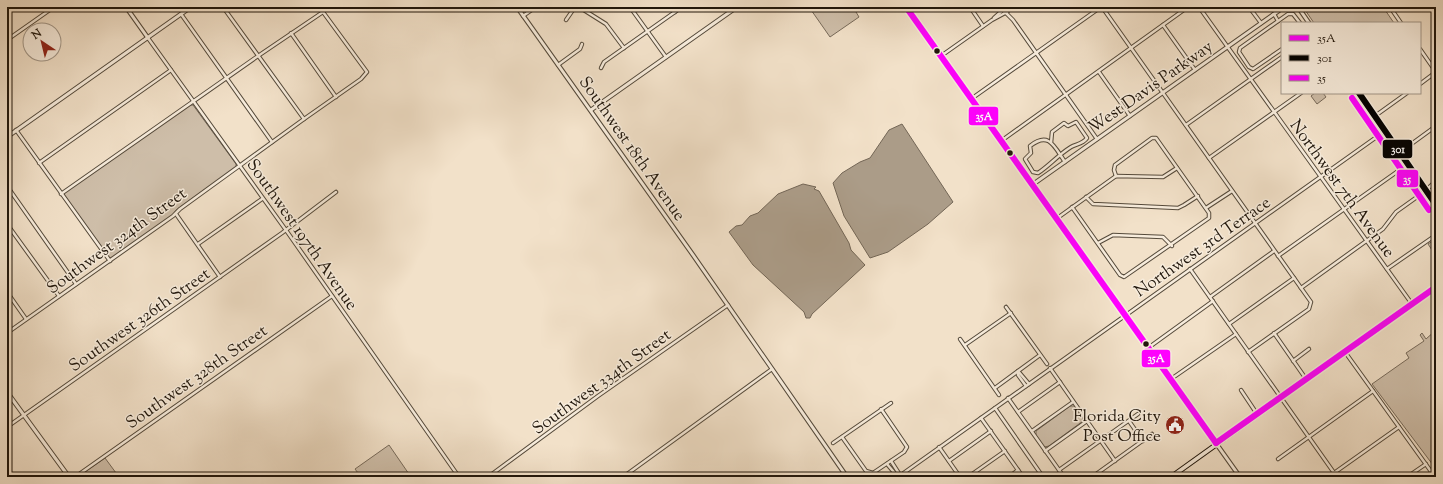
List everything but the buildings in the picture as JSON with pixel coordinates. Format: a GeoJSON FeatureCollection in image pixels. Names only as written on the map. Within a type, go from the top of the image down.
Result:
{"type":"FeatureCollection","features":[{"type":"Feature","properties":{"kind":"main road"},"geometry":{"type":"LineString","coordinates":[[1171,477],[1216,443],[1436,288]]}},
{"type":"Feature","properties":{"kind":"street"},"geometry":{"type":"LineString","coordinates":[[7,40],[54,7]]}},
{"type":"Feature","properties":{"kind":"street","name":"Southwest 197th Avenue"},"geometry":{"type":"LineString","coordinates":[[126,7],[459,477]]}},
{"type":"Feature","properties":{"kind":"street"},"geometry":{"type":"LineString","coordinates":[[7,137],[191,7]]}},
{"type":"Feature","properties":{"kind":"street"},"geometry":{"type":"LineString","coordinates":[[223,7],[304,120]]}},
{"type":"Feature","properties":{"kind":"street","name":"Southwest 18th Avenue"},"geometry":{"type":"LineString","coordinates":[[517,7],[728,305],[847,477]]}},
{"type":"Feature","properties":{"kind":"street"},"geometry":{"type":"LineString","coordinates":[[523,16],[536,7]]}},
{"type":"Feature","properties":{"kind":"street"},"geometry":{"type":"LineString","coordinates":[[566,20],[575,7]]}},
{"type":"Feature","properties":{"kind":"street"},"geometry":{"type":"LineString","coordinates":[[579,7],[606,24],[624,48]]}},
{"type":"Feature","properties":{"kind":"street"},"geometry":{"type":"LineString","coordinates":[[630,7],[666,57]]}},
{"type":"Feature","properties":{"kind":"street"},"geometry":{"type":"LineString","coordinates":[[672,7],[675,12]]}},
{"type":"Feature","properties":{"kind":"street"},"geometry":{"type":"LineString","coordinates":[[601,68],[604,62],[682,7]]}},
{"type":"Feature","properties":{"kind":"street"},"geometry":{"type":"LineString","coordinates":[[591,110],[737,7]]}},
{"type":"Feature","properties":{"kind":"street"},"geometry":{"type":"LineString","coordinates":[[907,7],[1001,142],[1240,477]]}},
{"type":"Feature","properties":{"kind":"street"},"geometry":{"type":"LineString","coordinates":[[970,7],[983,26]]}},
{"type":"Feature","properties":{"kind":"street"},"geometry":{"type":"LineString","coordinates":[[941,56],[1005,9],[1012,7]]}},
{"type":"Feature","properties":{"kind":"street"},"geometry":{"type":"LineString","coordinates":[[971,99],[1102,7],[1312,305],[1309,309],[1248,352]]}},
{"type":"Feature","properties":{"kind":"street"},"geometry":{"type":"LineString","coordinates":[[1001,142],[1067,96],[1188,7]]}},
{"type":"Feature","properties":{"kind":"street","name":"Northwest 7th Avenue"},"geometry":{"type":"LineString","coordinates":[[1200,7],[1250,80],[1412,305]]}},
{"type":"Feature","properties":{"kind":"street"},"geometry":{"type":"LineString","coordinates":[[1249,7],[1261,23]]}},
{"type":"Feature","properties":{"kind":"street","name":"West Davis Parkway"},"geometry":{"type":"LineString","coordinates":[[1032,185],[1284,7]]}},
{"type":"Feature","properties":{"kind":"street"},"geometry":{"type":"LineString","coordinates":[[1298,7],[1308,22]]}},
{"type":"Feature","properties":{"kind":"street"},"geometry":{"type":"LineString","coordinates":[[1390,7],[1400,22]]}},
{"type":"Feature","properties":{"kind":"street"},"geometry":{"type":"LineString","coordinates":[[1005,9],[1006,13],[1013,20]]}},
{"type":"Feature","properties":{"kind":"street"},"geometry":{"type":"LineString","coordinates":[[1005,9],[1097,139]]}},
{"type":"Feature","properties":{"kind":"street","name":"Southwest 324th Street"},"geometry":{"type":"LineString","coordinates":[[7,333],[176,214],[239,166],[361,79],[367,72],[325,13],[320,13],[291,33]]}},
{"type":"Feature","properties":{"kind":"street"},"geometry":{"type":"LineString","coordinates":[[992,20],[1006,13]]}},
{"type":"Feature","properties":{"kind":"street"},"geometry":{"type":"LineString","coordinates":[[1281,50],[1254,68],[1250,68],[1239,53],[1239,49],[1291,13],[1299,22]]}},
{"type":"Feature","properties":{"kind":"street"},"geometry":{"type":"LineString","coordinates":[[181,14],[272,142]]}},
{"type":"Feature","properties":{"kind":"street"},"geometry":{"type":"LineString","coordinates":[[1274,14],[1278,21]]}},
{"type":"Feature","properties":{"kind":"street"},"geometry":{"type":"LineString","coordinates":[[1163,25],[1195,70]]}},
{"type":"Feature","properties":{"kind":"street"},"geometry":{"type":"LineString","coordinates":[[61,194],[291,33],[336,97]]}},
{"type":"Feature","properties":{"kind":"street"},"geometry":{"type":"LineString","coordinates":[[558,65],[580,49],[582,44]]}},
{"type":"Feature","properties":{"kind":"street"},"geometry":{"type":"LineString","coordinates":[[1421,50],[1436,72],[1421,83]]}},
{"type":"Feature","properties":{"kind":"street"},"geometry":{"type":"LineString","coordinates":[[1186,125],[1281,58]]}},
{"type":"Feature","properties":{"kind":"street"},"geometry":{"type":"LineString","coordinates":[[1259,65],[1263,71]]}},
{"type":"Feature","properties":{"kind":"street"},"geometry":{"type":"LineString","coordinates":[[39,163],[171,70]]}},
{"type":"Feature","properties":{"kind":"street"},"geometry":{"type":"LineString","coordinates":[[1099,72],[1130,116]]}},
{"type":"Feature","properties":{"kind":"street"},"geometry":{"type":"LineString","coordinates":[[1209,158],[1300,94]]}},
{"type":"Feature","properties":{"kind":"street"},"geometry":{"type":"LineString","coordinates":[[1360,94],[1436,205]]}},
{"type":"Feature","properties":{"kind":"street"},"geometry":{"type":"LineString","coordinates":[[1375,116],[1406,94]]}},
{"type":"Feature","properties":{"kind":"street"},"geometry":{"type":"LineString","coordinates":[[1052,142],[1042,139],[1030,146],[1031,153],[1024,159],[1031,170],[1038,174],[1060,155],[1086,140],[1086,136],[1076,122],[1070,126],[1064,123],[1052,132],[1052,142],[1060,155],[1065,162]]}},
{"type":"Feature","properties":{"kind":"street"},"geometry":{"type":"LineString","coordinates":[[1399,153],[1436,126]]}},
{"type":"Feature","properties":{"kind":"street"},"geometry":{"type":"LineString","coordinates":[[16,130],[110,261]]}},
{"type":"Feature","properties":{"kind":"street","name":"Northwest 3rd Terrace"},"geometry":{"type":"LineString","coordinates":[[898,476],[1385,131]]}},
{"type":"Feature","properties":{"kind":"street"},"geometry":{"type":"LineString","coordinates":[[1072,207],[1120,275],[1124,277],[1172,246],[1210,217],[1198,196],[1156,138],[1152,138],[1115,165],[1114,170],[1116,176]]}},
{"type":"Feature","properties":{"kind":"street"},"geometry":{"type":"LineString","coordinates":[[1278,256],[1408,164]]}},
{"type":"Feature","properties":{"kind":"street"},"geometry":{"type":"LineString","coordinates":[[1056,219],[1116,176],[1163,177],[1177,168]]}},
{"type":"Feature","properties":{"kind":"street"},"geometry":{"type":"LineString","coordinates":[[1301,288],[1386,227],[1396,212],[1436,181]]}},
{"type":"Feature","properties":{"kind":"street"},"geometry":{"type":"LineString","coordinates":[[7,186],[76,284]]}},
{"type":"Feature","properties":{"kind":"street"},"geometry":{"type":"LineString","coordinates":[[1206,208],[1232,191]]}},
{"type":"Feature","properties":{"kind":"street","name":"Southwest 326th Street"},"geometry":{"type":"LineString","coordinates":[[7,427],[220,277],[336,192]]}},
{"type":"Feature","properties":{"kind":"street"},"geometry":{"type":"LineString","coordinates":[[1086,197],[1093,204],[1181,208],[1198,196]]}},
{"type":"Feature","properties":{"kind":"street"},"geometry":{"type":"LineString","coordinates":[[198,244],[262,199]]}},
{"type":"Feature","properties":{"kind":"street"},"geometry":{"type":"LineString","coordinates":[[176,214],[220,277]]}},
{"type":"Feature","properties":{"kind":"street"},"geometry":{"type":"LineString","coordinates":[[7,224],[59,296]]}},
{"type":"Feature","properties":{"kind":"street"},"geometry":{"type":"LineString","coordinates":[[1098,243],[1113,235],[1164,237],[1172,246]]}},
{"type":"Feature","properties":{"kind":"street"},"geometry":{"type":"LineString","coordinates":[[1387,269],[1436,235]]}},
{"type":"Feature","properties":{"kind":"street"},"geometry":{"type":"LineString","coordinates":[[1210,297],[1274,251]]}},
{"type":"Feature","properties":{"kind":"street"},"geometry":{"type":"LineString","coordinates":[[1190,269],[1337,477]]}},
{"type":"Feature","properties":{"kind":"street"},"geometry":{"type":"LineString","coordinates":[[1229,324],[1294,278]]}},
{"type":"Feature","properties":{"kind":"street"},"geometry":{"type":"LineString","coordinates":[[7,292],[26,319]]}},
{"type":"Feature","properties":{"kind":"street","name":"Southwest 328th Street"},"geometry":{"type":"LineString","coordinates":[[75,477],[332,296]]}},
{"type":"Feature","properties":{"kind":"street"},"geometry":{"type":"LineString","coordinates":[[1148,348],[1213,301]]}},
{"type":"Feature","properties":{"kind":"street","name":"Southwest 334th Street"},"geometry":{"type":"LineString","coordinates":[[488,477],[598,396],[728,305]]}},
{"type":"Feature","properties":{"kind":"street"},"geometry":{"type":"LineString","coordinates":[[1006,307],[1047,364]]}},
{"type":"Feature","properties":{"kind":"street"},"geometry":{"type":"LineString","coordinates":[[965,345],[1011,313]]}},
{"type":"Feature","properties":{"kind":"street"},"geometry":{"type":"LineString","coordinates":[[1171,379],[1236,334]]}},
{"type":"Feature","properties":{"kind":"street"},"geometry":{"type":"LineString","coordinates":[[1274,334],[1306,379]]}},
{"type":"Feature","properties":{"kind":"street"},"geometry":{"type":"LineString","coordinates":[[960,339],[1000,395]]}},
{"type":"Feature","properties":{"kind":"street"},"geometry":{"type":"LineString","coordinates":[[1293,361],[1310,349]]}},
{"type":"Feature","properties":{"kind":"street"},"geometry":{"type":"LineString","coordinates":[[1345,352],[1435,477]]}},
{"type":"Feature","properties":{"kind":"street"},"geometry":{"type":"LineString","coordinates":[[995,388],[1040,355]]}},
{"type":"Feature","properties":{"kind":"street"},"geometry":{"type":"LineString","coordinates":[[1050,368],[1115,461]]}},
{"type":"Feature","properties":{"kind":"street"},"geometry":{"type":"LineString","coordinates":[[623,477],[772,369]]}},
{"type":"Feature","properties":{"kind":"street"},"geometry":{"type":"LineString","coordinates":[[1018,371],[1027,385]]}},
{"type":"Feature","properties":{"kind":"street"},"geometry":{"type":"LineString","coordinates":[[1018,412],[1060,382]]}},
{"type":"Feature","properties":{"kind":"street"},"geometry":{"type":"LineString","coordinates":[[1241,390],[1257,414]]}},
{"type":"Feature","properties":{"kind":"street"},"geometry":{"type":"LineString","coordinates":[[1278,459],[1373,391]]}},
{"type":"Feature","properties":{"kind":"street"},"geometry":{"type":"LineString","coordinates":[[7,392],[69,477]]}},
{"type":"Feature","properties":{"kind":"street"},"geometry":{"type":"LineString","coordinates":[[1008,398],[1064,477]]}},
{"type":"Feature","properties":{"kind":"street"},"geometry":{"type":"LineString","coordinates":[[1032,431],[1073,402]]}},
{"type":"Feature","properties":{"kind":"street"},"geometry":{"type":"LineString","coordinates":[[833,444],[891,403]]}},
{"type":"Feature","properties":{"kind":"street"},"geometry":{"type":"LineString","coordinates":[[995,408],[1044,477]]}},
{"type":"Feature","properties":{"kind":"street"},"geometry":{"type":"LineString","coordinates":[[842,437],[869,473],[873,473],[892,461],[904,452],[906,445],[882,410]]}},
{"type":"Feature","properties":{"kind":"street"},"geometry":{"type":"LineString","coordinates":[[1059,470],[1138,414]]}},
{"type":"Feature","properties":{"kind":"street"},"geometry":{"type":"LineString","coordinates":[[981,418],[1023,477]]}},
{"type":"Feature","properties":{"kind":"street"},"geometry":{"type":"LineString","coordinates":[[1045,451],[1087,421]]}},
{"type":"Feature","properties":{"kind":"street"},"geometry":{"type":"LineString","coordinates":[[1129,421],[1143,441]]}},
{"type":"Feature","properties":{"kind":"street"},"geometry":{"type":"LineString","coordinates":[[1334,473],[1399,427]]}},
{"type":"Feature","properties":{"kind":"street"},"geometry":{"type":"LineString","coordinates":[[949,461],[991,431]]}},
{"type":"Feature","properties":{"kind":"street"},"geometry":{"type":"LineString","coordinates":[[1092,477],[1152,434]]}},
{"type":"Feature","properties":{"kind":"street"},"geometry":{"type":"LineString","coordinates":[[939,447],[960,477]]}},
{"type":"Feature","properties":{"kind":"street"},"geometry":{"type":"LineString","coordinates":[[968,477],[1005,451]]}},
{"type":"Feature","properties":{"kind":"street"},"geometry":{"type":"LineString","coordinates":[[892,461],[896,466],[898,476]]}},
{"type":"Feature","properties":{"kind":"street"},"geometry":{"type":"LineString","coordinates":[[887,464],[898,476]]}},
{"type":"Feature","properties":{"kind":"street"},"geometry":{"type":"LineString","coordinates":[[1407,477],[1426,464]]}},
{"type":"Feature","properties":{"kind":"street"},"geometry":{"type":"LineString","coordinates":[[891,470],[896,466]]}},
{"type":"Feature","properties":{"kind":"street"},"geometry":{"type":"LineString","coordinates":[[1009,477],[1018,470]]}},
{"type":"Feature","properties":{"kind":"shaded area"},"geometry":{"type":"Polygon","coordinates":[[[809,7],[853,7],[859,17],[830,37],[809,7]]]}},
{"type":"Feature","properties":{"kind":"shaded area"},"geometry":{"type":"Polygon","coordinates":[[[1303,7],[1383,7],[1393,22],[1313,22],[1303,7]]]}},
{"type":"Feature","properties":{"kind":"shaded area"},"geometry":{"type":"Polygon","coordinates":[[[1314,94],[1324,94],[1326,97],[1317,104],[1311,96],[1314,94]]]}},
{"type":"Feature","properties":{"kind":"shaded area"},"geometry":{"type":"Polygon","coordinates":[[[189,105],[193,105],[236,164],[236,167],[176,210],[172,216],[113,257],[109,258],[62,194],[189,105]]]}},
{"type":"Feature","properties":{"kind":"shaded area"},"geometry":{"type":"Polygon","coordinates":[[[902,124],[953,202],[928,224],[888,252],[870,258],[844,216],[833,183],[842,173],[870,158],[889,130],[902,124]]]}},
{"type":"Feature","properties":{"kind":"shaded area"},"geometry":{"type":"Polygon","coordinates":[[[803,184],[816,187],[814,189],[819,191],[849,243],[851,250],[865,265],[812,314],[810,318],[806,318],[804,312],[753,265],[729,232],[736,226],[742,225],[750,216],[758,213],[778,194],[803,184]]]}},
{"type":"Feature","properties":{"kind":"shaded area"},"geometry":{"type":"Polygon","coordinates":[[[1436,239],[1436,256],[1428,244],[1436,239]]]}},
{"type":"Feature","properties":{"kind":"shaded area"},"geometry":{"type":"Polygon","coordinates":[[[1436,330],[1436,469],[1372,384],[1409,358],[1406,353],[1424,341],[1420,335],[1422,333],[1426,339],[1436,330]]]}},
{"type":"Feature","properties":{"kind":"shaded area"},"geometry":{"type":"Polygon","coordinates":[[[1070,406],[1075,406],[1083,417],[1083,421],[1049,446],[1044,447],[1036,435],[1036,431],[1070,406]]]}},
{"type":"Feature","properties":{"kind":"shaded area"},"geometry":{"type":"Polygon","coordinates":[[[389,445],[411,477],[361,477],[355,469],[389,445]]]}},
{"type":"Feature","properties":{"kind":"shaded area"},"geometry":{"type":"Polygon","coordinates":[[[105,458],[119,477],[78,477],[79,476],[105,458]]]}},
{"type":"Feature","properties":{"kind":"transit line","name":"35A"},"geometry":{"type":"LineString","coordinates":[[906,7],[1216,443]]}},
{"type":"Feature","properties":{"kind":"transit line","name":"301"},"geometry":{"type":"LineString","coordinates":[[1360,94],[1436,205]]}},
{"type":"Feature","properties":{"kind":"transit line","name":"35"},"geometry":{"type":"LineString","coordinates":[[1352,98],[1429,210]]}},
{"type":"Feature","properties":{"kind":"transit line","name":"35A"},"geometry":{"type":"LineString","coordinates":[[1216,443],[1436,287]]}},
{"type":"Feature","properties":{"kind":"place","name":"Florida City Post Office"},"geometry":{"type":"Point","coordinates":[1175,425]}}]}
